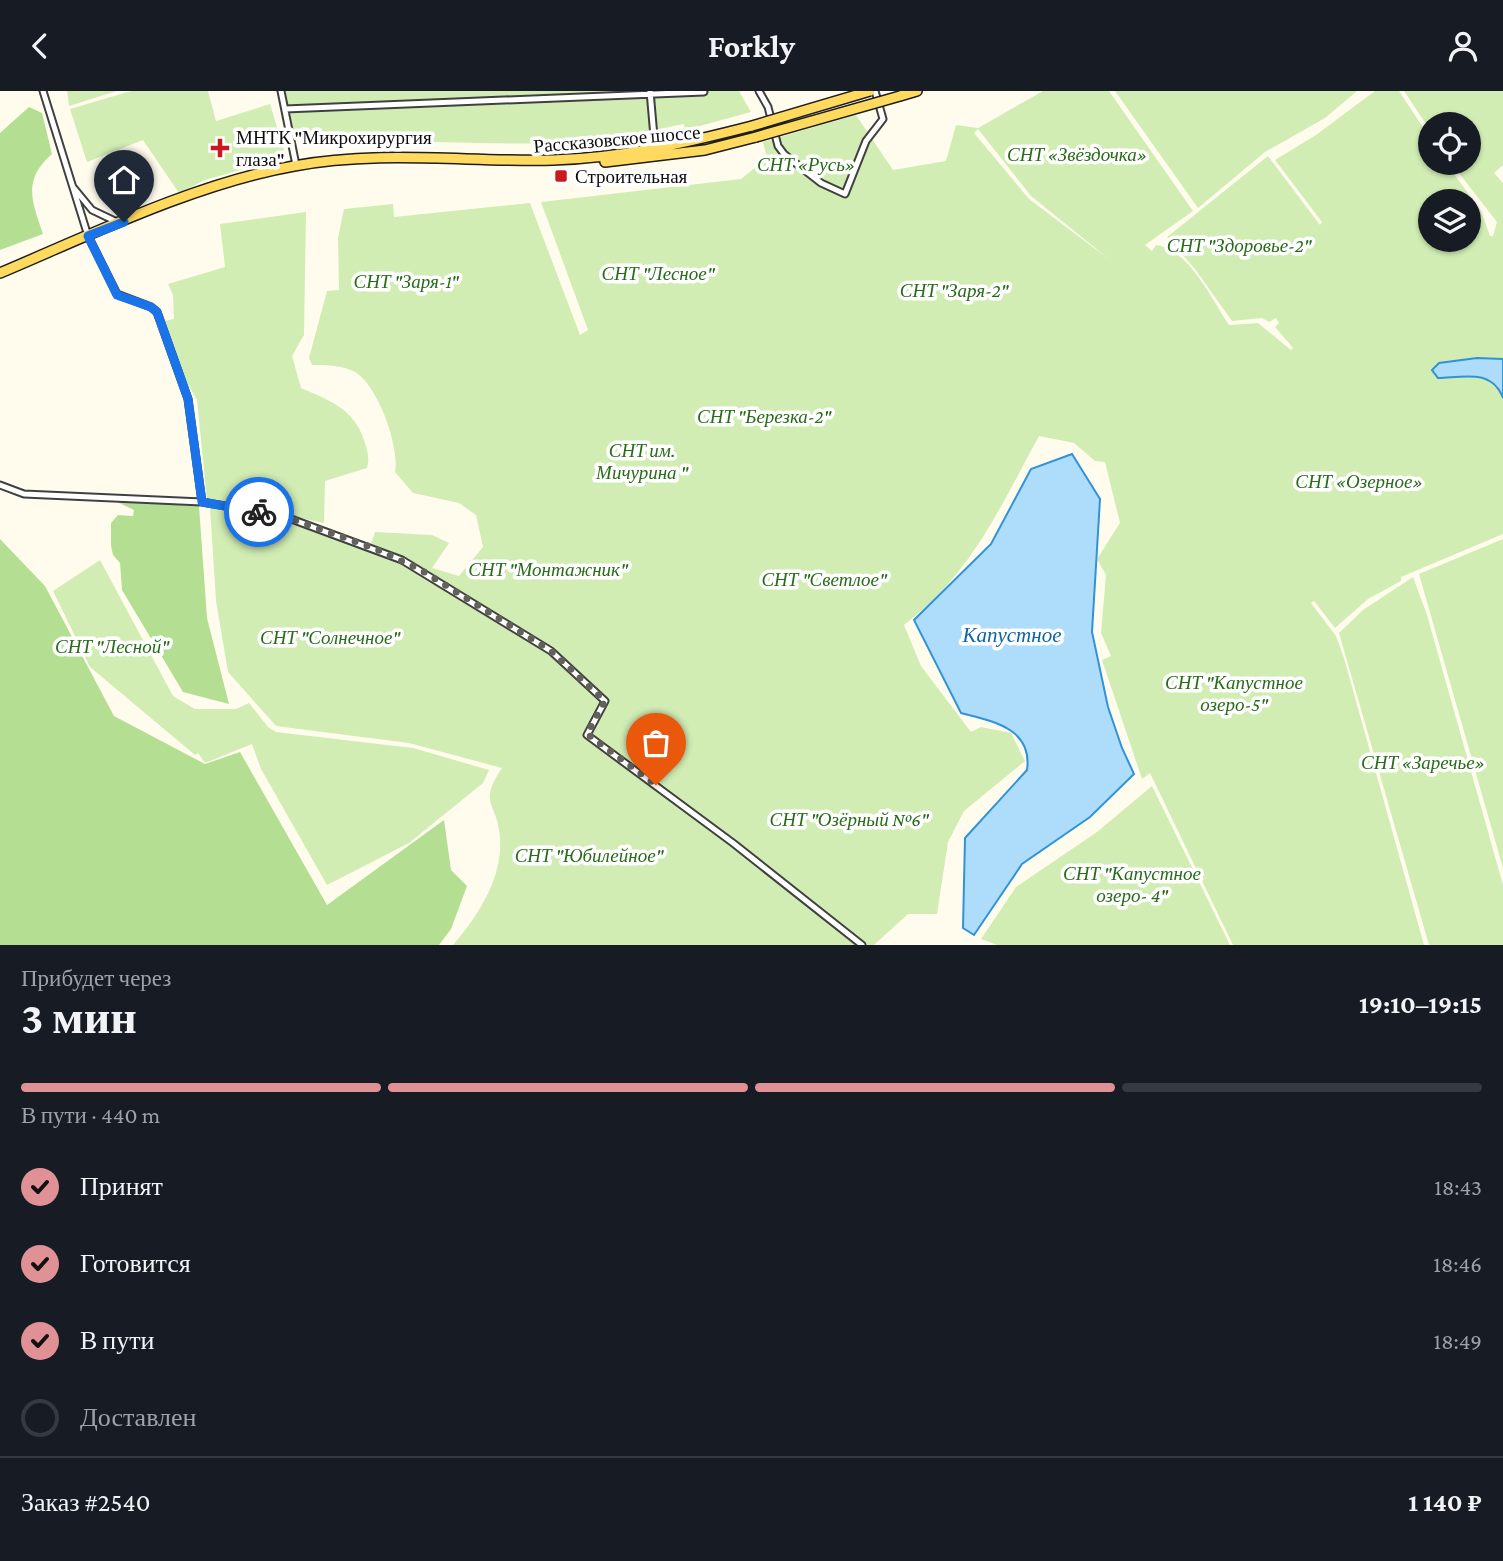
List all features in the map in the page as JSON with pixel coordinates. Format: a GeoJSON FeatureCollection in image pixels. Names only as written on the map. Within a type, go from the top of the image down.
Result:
{"type":"FeatureCollection","features":[{"type":"Feature","properties":{"kind":"main road","name":"Рассказовское шоссе"},"geometry":{"type":"LineString","coordinates":[[0,273],[220,186],[296,165],[397,158],[553,160],[655,148],[752,126],[873,91]]}},
{"type":"Feature","properties":{"kind":"main road","name":"Рассказовское шоссе"},"geometry":{"type":"LineString","coordinates":[[397,158],[556,166],[673,155],[756,137],[917,91]]}},
{"type":"Feature","properties":{"kind":"street"},"geometry":{"type":"LineString","coordinates":[[43,91],[88,236],[117,295],[151,307],[157,312],[188,399],[202,502]]}},
{"type":"Feature","properties":{"kind":"street"},"geometry":{"type":"LineString","coordinates":[[281,91],[296,165]]}},
{"type":"Feature","properties":{"kind":"street"},"geometry":{"type":"LineString","coordinates":[[759,91],[768,107],[778,146],[784,154],[821,183],[845,194],[866,141],[883,119],[873,91]]}},
{"type":"Feature","properties":{"kind":"street"},"geometry":{"type":"LineString","coordinates":[[285,109],[704,92]]}},
{"type":"Feature","properties":{"kind":"street"},"geometry":{"type":"LineString","coordinates":[[650,93],[655,148]]}},
{"type":"Feature","properties":{"kind":"street"},"geometry":{"type":"LineString","coordinates":[[71,184],[92,210],[110,220],[124,222]]}},
{"type":"Feature","properties":{"kind":"street"},"geometry":{"type":"LineString","coordinates":[[0,485],[24,493],[202,502],[283,516],[402,560],[551,651],[605,701],[587,734],[733,843],[862,945]]}},
{"type":"Feature","properties":{"kind":"green space"},"geometry":{"type":"Polygon","coordinates":[[[67,91],[117,91],[69,106],[67,91]]]}},
{"type":"Feature","properties":{"kind":"green space","name":"МНТК \"Микрохирургия глаза\""},"geometry":{"type":"Polygon","coordinates":[[[131,91],[208,91],[216,121],[270,104],[286,157],[205,180],[179,193],[143,140],[87,162],[70,109],[131,91]]]}},
{"type":"Feature","properties":{"kind":"green space"},"geometry":{"type":"Polygon","coordinates":[[[283,91],[739,91],[751,112],[685,130],[684,124],[632,134],[563,142],[504,144],[382,141],[382,137],[372,138],[371,142],[328,147],[328,139],[296,139],[283,91]]]}},
{"type":"Feature","properties":{"kind":"green space"},"geometry":{"type":"Polygon","coordinates":[[[1043,91],[1109,91],[1193,211],[1145,245],[1152,251],[1156,245],[1168,249],[1189,265],[1229,325],[1258,323],[1291,350],[1293,348],[1275,327],[1279,323],[1276,318],[1269,322],[1262,318],[1232,321],[1195,269],[1167,237],[1268,156],[1320,225],[1322,222],[1275,160],[1316,135],[1375,91],[1399,91],[1418,120],[1418,175],[1455,175],[1465,189],[1418,189],[1418,252],[1481,252],[1481,211],[1490,236],[1493,236],[1497,222],[1481,201],[1481,189],[1471,189],[1460,175],[1481,175],[1481,112],[1418,112],[1404,91],[1503,91],[1503,165],[1494,173],[1503,183],[1503,534],[1401,577],[1401,581],[1368,599],[1335,628],[1314,601],[1311,603],[1336,636],[1344,658],[1424,945],[1233,945],[1150,773],[1142,779],[1102,660],[1111,656],[1101,633],[1106,575],[1097,559],[1120,523],[1105,462],[1095,461],[1074,443],[1039,436],[997,514],[966,562],[928,605],[904,625],[921,666],[971,732],[981,727],[1011,733],[1025,761],[964,811],[948,842],[937,914],[908,914],[874,945],[453,945],[480,909],[497,868],[500,838],[490,797],[491,789],[502,768],[409,743],[276,726],[228,672],[216,601],[210,507],[291,524],[369,550],[375,532],[432,535],[449,543],[432,568],[459,576],[483,547],[476,515],[459,503],[413,493],[395,472],[394,448],[386,418],[364,379],[345,368],[312,365],[309,358],[327,291],[339,290],[338,238],[344,209],[393,204],[394,217],[530,203],[580,335],[588,330],[541,202],[741,179],[767,158],[763,142],[856,115],[893,170],[946,161],[956,125],[978,128],[1043,91]],[[978,129],[974,133],[1029,199],[1110,260],[1031,196],[978,129]]]}},
{"type":"Feature","properties":{"kind":"green space"},"geometry":{"type":"Polygon","coordinates":[[[1115,91],[1357,91],[1325,118],[1265,152],[1198,208],[1115,91]]]}},
{"type":"Feature","properties":{"kind":"green space"},"geometry":{"type":"Polygon","coordinates":[[[29,107],[42,113],[52,154],[36,173],[33,182],[33,201],[43,234],[0,250],[0,133],[29,107]]]}},
{"type":"Feature","properties":{"kind":"green space"},"geometry":{"type":"Polygon","coordinates":[[[306,212],[304,335],[292,356],[301,388],[331,402],[354,420],[360,429],[368,457],[367,468],[325,481],[324,523],[207,499],[197,400],[179,369],[165,321],[174,319],[173,295],[168,284],[225,267],[220,224],[306,212]]]}},
{"type":"Feature","properties":{"kind":"green space"},"geometry":{"type":"Polygon","coordinates":[[[115,501],[199,506],[207,618],[229,704],[183,692],[122,590],[120,563],[113,555],[111,546],[111,523],[118,515],[133,516],[134,510],[115,501]]]}},
{"type":"Feature","properties":{"kind":"green space"},"geometry":{"type":"Polygon","coordinates":[[[0,539],[45,586],[114,716],[205,764],[240,752],[327,905],[444,820],[451,870],[467,886],[451,929],[439,945],[0,945],[0,539]]]}},
{"type":"Feature","properties":{"kind":"green space"},"geometry":{"type":"Polygon","coordinates":[[[1503,539],[1503,868],[1419,574],[1503,539]]]}},
{"type":"Feature","properties":{"kind":"green space","name":"СНТ \"Лесной\""},"geometry":{"type":"Polygon","coordinates":[[[100,560],[173,696],[195,709],[236,709],[249,703],[268,727],[276,732],[413,748],[489,770],[483,783],[409,843],[327,885],[261,769],[252,744],[205,763],[198,753],[195,755],[90,667],[53,591],[100,560]]]}},
{"type":"Feature","properties":{"kind":"green space","name":"СНТ «Заречье»"},"geometry":{"type":"Polygon","coordinates":[[[1413,577],[1427,615],[1503,885],[1503,945],[1429,945],[1339,633],[1363,610],[1413,577]]]}},
{"type":"Feature","properties":{"kind":"green space","name":"СНТ \"Капустное озеро- 4\""},"geometry":{"type":"Polygon","coordinates":[[[1152,786],[1230,945],[997,945],[981,939],[1016,887],[1097,832],[1152,786]]]}},
{"type":"Feature","properties":{"kind":"water"},"geometry":{"type":"Polygon","coordinates":[[[1477,358],[1503,359],[1503,398],[1498,389],[1485,379],[1468,376],[1438,378],[1432,370],[1439,363],[1477,358]]]}},
{"type":"Feature","properties":{"kind":"water","name":"Капустное"},"geometry":{"type":"Polygon","coordinates":[[[1072,454],[1100,499],[1092,632],[1108,707],[1134,774],[1090,817],[1022,864],[974,935],[963,928],[965,838],[1027,770],[1027,756],[1024,745],[1008,729],[997,723],[961,713],[914,620],[991,544],[1031,469],[1072,454]]]}},
{"type":"Feature","properties":{"kind":"way so far"},"geometry":{"type":"LineString","coordinates":[[259,512],[283,516],[402,560],[560,657],[605,701],[587,734],[656,785]]}},
{"type":"Feature","properties":{"kind":"place","name":"МНТК \"Микрохирургия глаза\""},"geometry":{"type":"Point","coordinates":[220,148]}},
{"type":"Feature","properties":{"kind":"place","name":"Строительная"},"geometry":{"type":"Point","coordinates":[561,176]}},
{"type":"Feature","properties":{"kind":"route"},"geometry":{"type":"LineString","coordinates":[[124,222],[88,236],[117,295],[151,307],[157,312],[188,399],[202,502],[259,512]]}},
{"type":"Feature","properties":{"kind":"park label","name":"СНТ «Звёздочка»"},"geometry":{"type":"Point","coordinates":[1077,154]}},
{"type":"Feature","properties":{"kind":"park label","name":"СНТ «Русь»"},"geometry":{"type":"Point","coordinates":[806,164]}},
{"type":"Feature","properties":{"kind":"park label","name":"СНТ \"Здоровье-2\""},"geometry":{"type":"Point","coordinates":[1239,245]}},
{"type":"Feature","properties":{"kind":"park label","name":"СНТ \"Лесное\""},"geometry":{"type":"Point","coordinates":[658,273]}},
{"type":"Feature","properties":{"kind":"park label","name":"СНТ \"Заря-1\""},"geometry":{"type":"Point","coordinates":[406,281]}},
{"type":"Feature","properties":{"kind":"park label","name":"СНТ \"Заря-2\""},"geometry":{"type":"Point","coordinates":[954,290]}},
{"type":"Feature","properties":{"kind":"park label","name":"СНТ \"Березка-2\""},"geometry":{"type":"Point","coordinates":[764,416]}},
{"type":"Feature","properties":{"kind":"park label","name":"СНТ им. Мичурина \""},"geometry":{"type":"Point","coordinates":[642,461]}},
{"type":"Feature","properties":{"kind":"park label","name":"СНТ «Озерное»"},"geometry":{"type":"Point","coordinates":[1359,481]}},
{"type":"Feature","properties":{"kind":"park label","name":"СНТ \"Монтажник\""},"geometry":{"type":"Point","coordinates":[548,569]}},
{"type":"Feature","properties":{"kind":"park label","name":"СНТ \"Светлое\""},"geometry":{"type":"Point","coordinates":[824,579]}},
{"type":"Feature","properties":{"kind":"park label","name":"СНТ \"Солнечное\""},"geometry":{"type":"Point","coordinates":[330,637]}},
{"type":"Feature","properties":{"kind":"park label","name":"СНТ \"Капустное озеро-5\""},"geometry":{"type":"Point","coordinates":[1234,693]}},
{"type":"Feature","properties":{"kind":"park label","name":"СНТ \"Озёрный №6\""},"geometry":{"type":"Point","coordinates":[849,819]}},
{"type":"Feature","properties":{"kind":"park label","name":"СНТ \"Юбилейное\""},"geometry":{"type":"Point","coordinates":[589,855]}}]}
